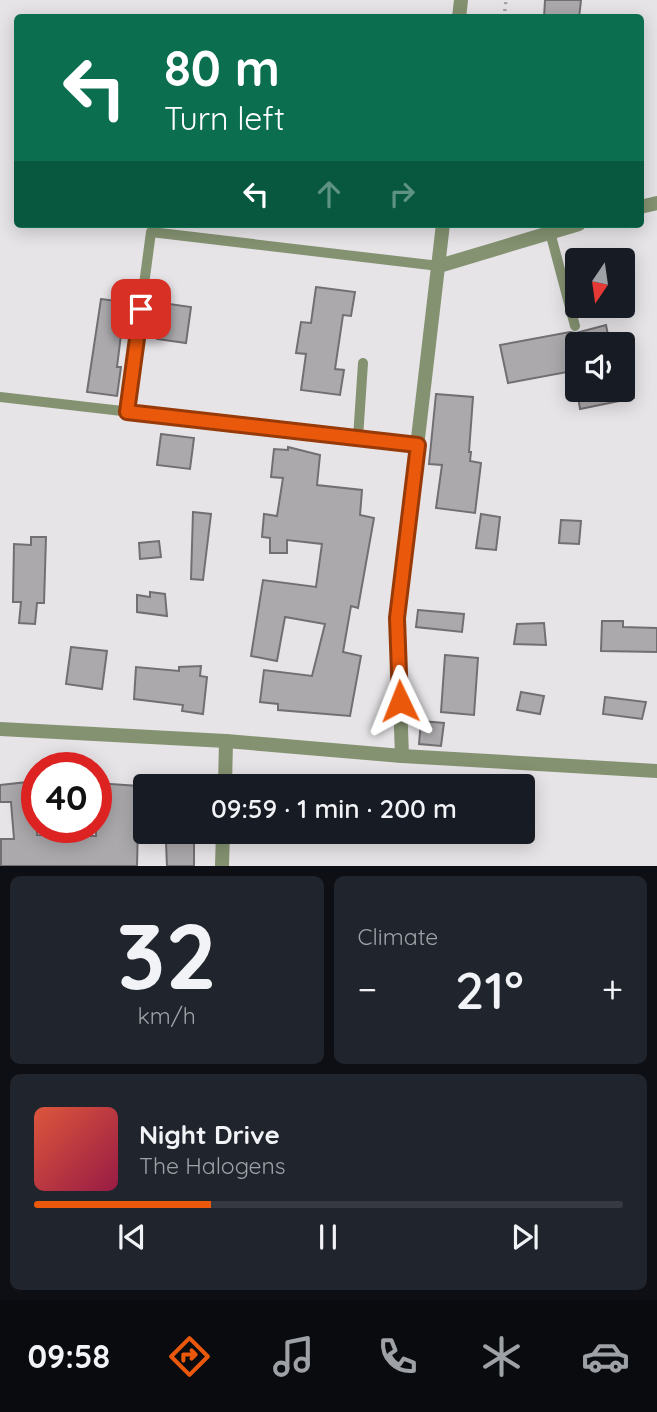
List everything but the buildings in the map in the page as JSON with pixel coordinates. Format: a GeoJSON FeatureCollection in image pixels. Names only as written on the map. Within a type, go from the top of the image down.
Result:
{"type":"FeatureCollection","features":[{"type":"Feature","properties":{"kind":"street"},"geometry":{"type":"LineString","coordinates":[[402,757],[397,618],[443,228]]}},
{"type":"Feature","properties":{"kind":"street"},"geometry":{"type":"LineString","coordinates":[[439,266],[564,228]]}},
{"type":"Feature","properties":{"kind":"street"},"geometry":{"type":"LineString","coordinates":[[0,729],[226,741],[402,757],[657,771]]}},
{"type":"Feature","properties":{"kind":"street"},"geometry":{"type":"LineString","coordinates":[[225,774],[226,741]]}},
{"type":"Feature","properties":{"kind":"street"},"geometry":{"type":"LineString","coordinates":[[222,866],[223,844]]}},
{"type":"Feature","properties":{"kind":"lane"},"geometry":{"type":"LineString","coordinates":[[127,412],[151,232],[439,266]]}},
{"type":"Feature","properties":{"kind":"lane"},"geometry":{"type":"LineString","coordinates":[[550,232],[575,326]]}},
{"type":"Feature","properties":{"kind":"lane"},"geometry":{"type":"LineString","coordinates":[[358,438],[363,363]]}},
{"type":"Feature","properties":{"kind":"lane"},"geometry":{"type":"LineString","coordinates":[[0,397],[418,445]]}},
{"type":"Feature","properties":{"kind":"route"},"geometry":{"type":"LineString","coordinates":[[141,309],[127,412],[418,445],[397,618],[400,701]]}}]}
